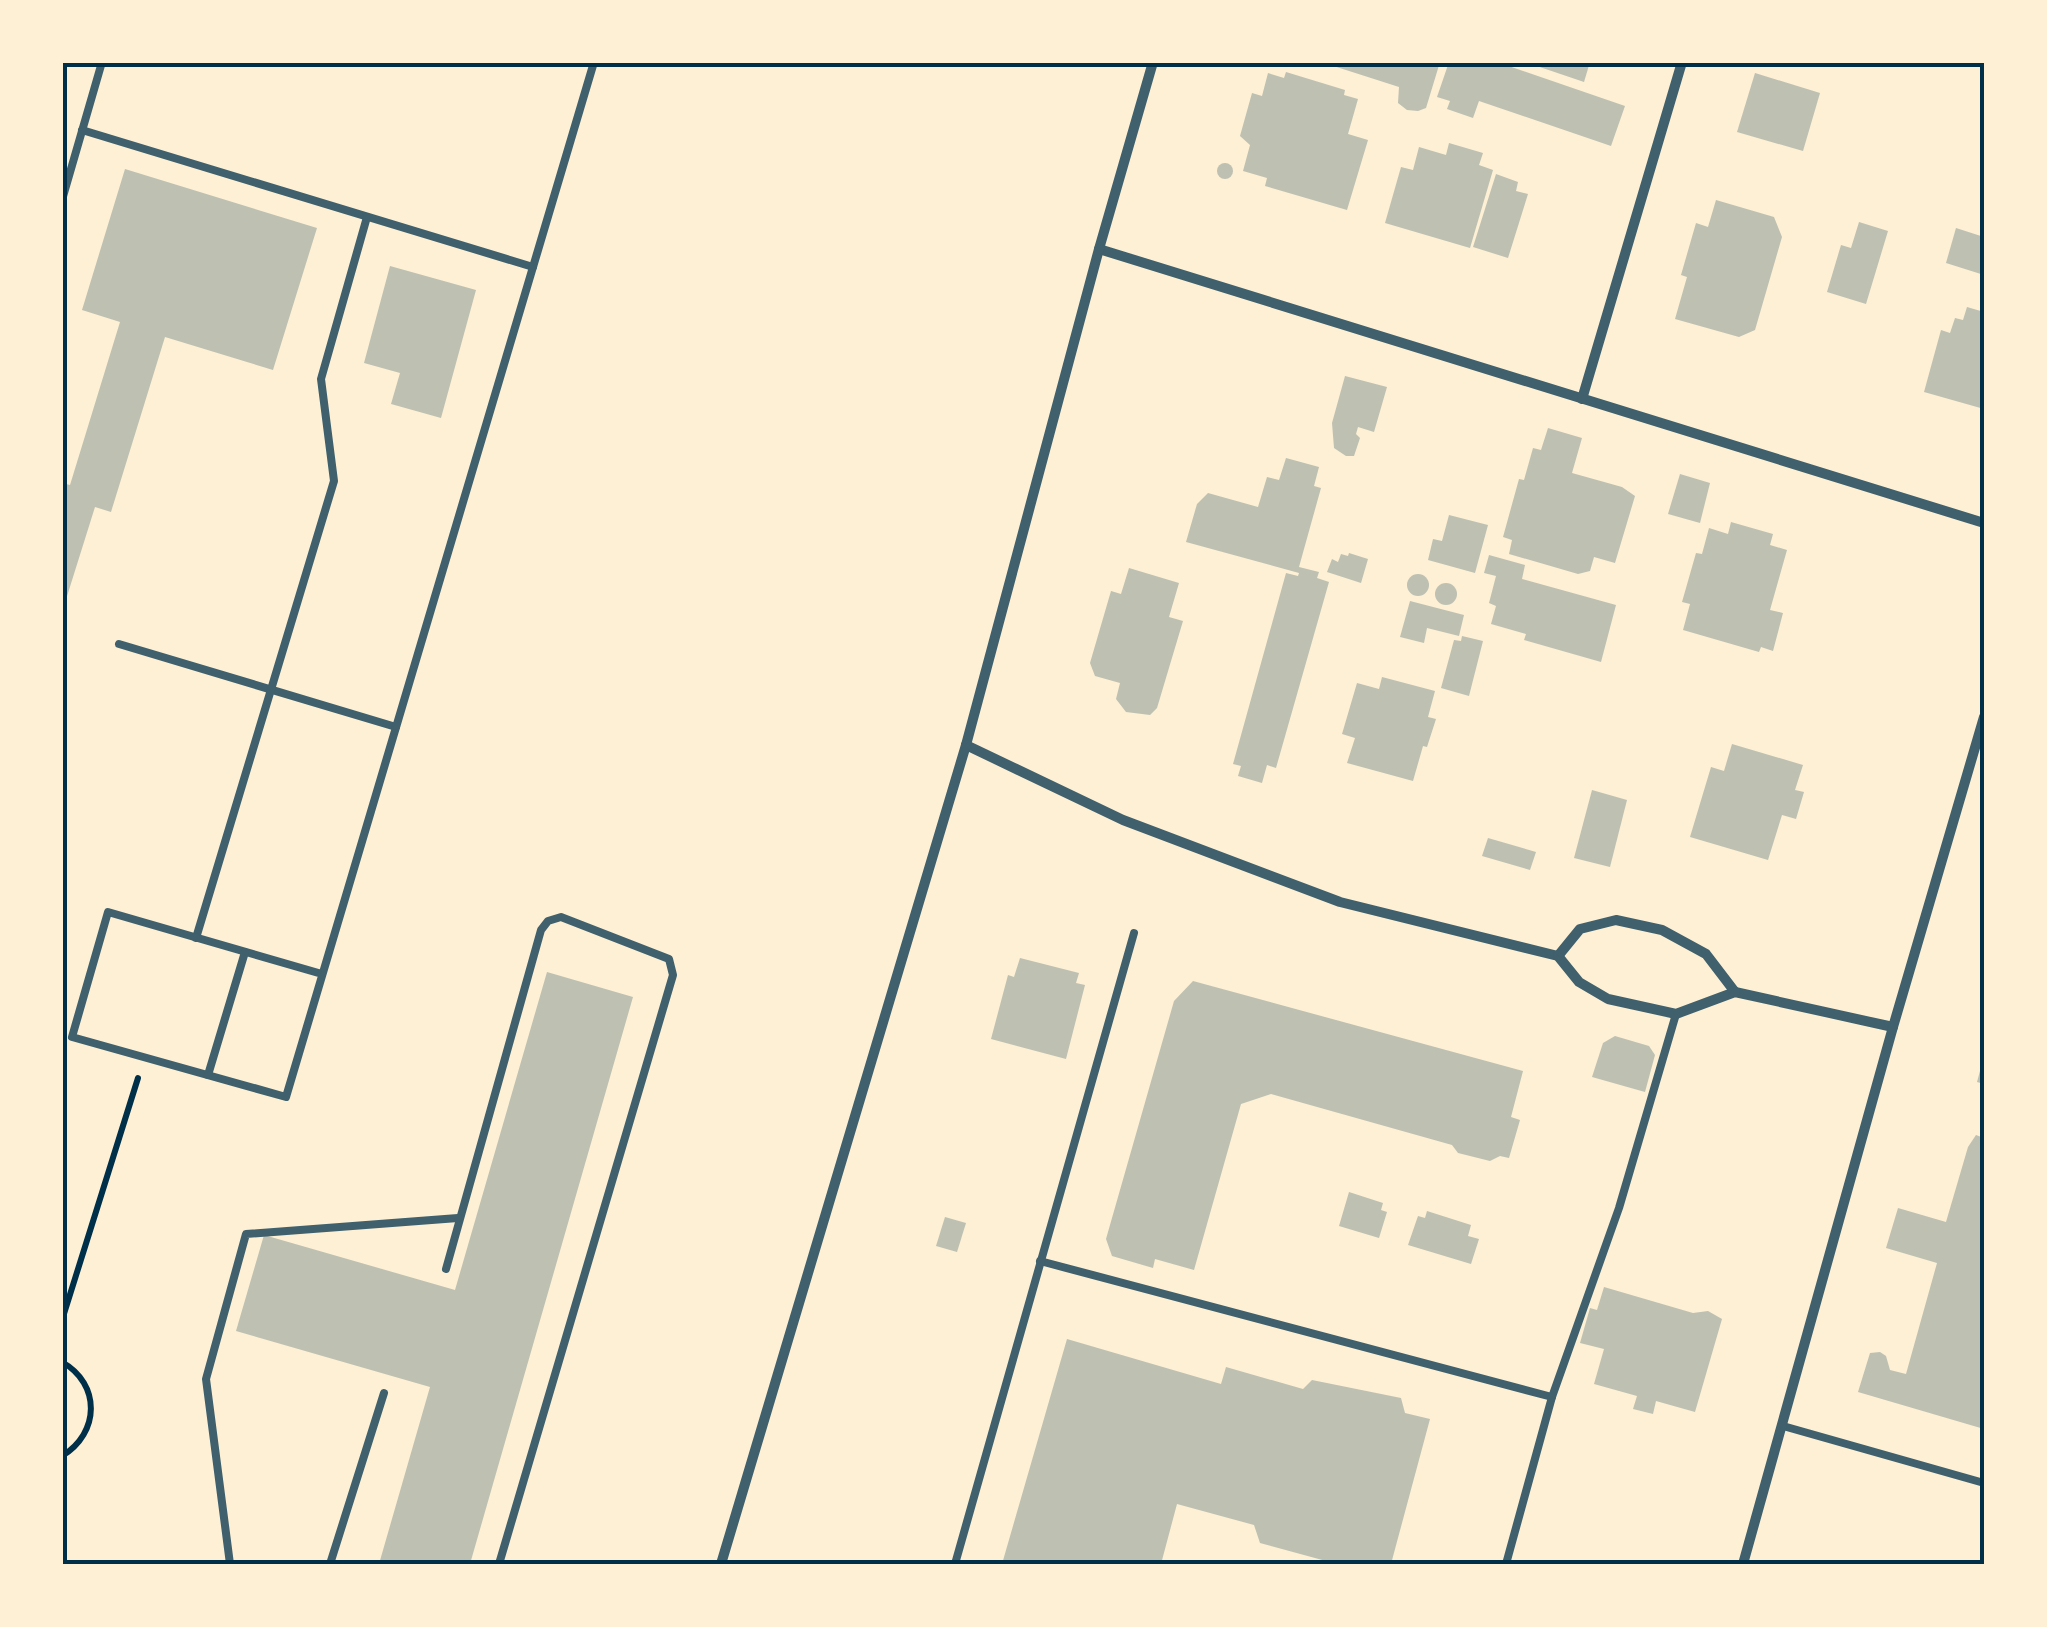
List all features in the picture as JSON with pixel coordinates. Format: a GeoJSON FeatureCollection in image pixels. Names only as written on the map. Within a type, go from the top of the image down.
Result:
{"type":"FeatureCollection","features":[{"type":"Feature","properties":{"kind":"street"},"geometry":{"type":"LineString","coordinates":[[720,1564],[966,745],[1153,62]]}},
{"type":"Feature","properties":{"kind":"street"},"geometry":{"type":"LineString","coordinates":[[1582,399],[1682,62]]}},
{"type":"Feature","properties":{"kind":"street"},"geometry":{"type":"LineString","coordinates":[[1099,250],[1984,523]]}},
{"type":"Feature","properties":{"kind":"street"},"geometry":{"type":"LineString","coordinates":[[1743,1564],[1984,717]]}},
{"type":"Feature","properties":{"kind":"street"},"geometry":{"type":"LineString","coordinates":[[966,745],[1123,820],[1340,902],[1558,956],[1578,982],[1608,999],[1676,1014],[1735,992],[1893,1027]]}},
{"type":"Feature","properties":{"kind":"street"},"geometry":{"type":"LineString","coordinates":[[1558,956],[1580,930],[1616,920],[1662,930],[1706,954],[1735,992]]}},
{"type":"Feature","properties":{"kind":"lane"},"geometry":{"type":"LineString","coordinates":[[62,200],[102,62]]}},
{"type":"Feature","properties":{"kind":"lane"},"geometry":{"type":"LineString","coordinates":[[322,974],[108,912],[72,1037],[286,1097],[594,62]]}},
{"type":"Feature","properties":{"kind":"lane"},"geometry":{"type":"LineString","coordinates":[[82,130],[533,267]]}},
{"type":"Feature","properties":{"kind":"lane"},"geometry":{"type":"LineString","coordinates":[[196,938],[334,481],[320,380],[366,217]]}},
{"type":"Feature","properties":{"kind":"lane"},"geometry":{"type":"LineString","coordinates":[[119,644],[396,727]]}},
{"type":"Feature","properties":{"kind":"lane"},"geometry":{"type":"LineString","coordinates":[[446,1269],[541,930],[548,921],[561,918],[669,958],[673,975],[499,1564]]}},
{"type":"Feature","properties":{"kind":"lane"},"geometry":{"type":"LineString","coordinates":[[955,1564],[1134,933]]}},
{"type":"Feature","properties":{"kind":"lane"},"geometry":{"type":"LineString","coordinates":[[208,1075],[245,952]]}},
{"type":"Feature","properties":{"kind":"lane"},"geometry":{"type":"LineString","coordinates":[[1506,1564],[1552,1397],[1618,1208],[1676,1014]]}},
{"type":"Feature","properties":{"kind":"lane"},"geometry":{"type":"LineString","coordinates":[[230,1564],[206,1379],[246,1234],[458,1218]]}},
{"type":"Feature","properties":{"kind":"lane"},"geometry":{"type":"LineString","coordinates":[[1040,1261],[1552,1397]]}},
{"type":"Feature","properties":{"kind":"lane"},"geometry":{"type":"LineString","coordinates":[[330,1564],[384,1393]]}},
{"type":"Feature","properties":{"kind":"lane"},"geometry":{"type":"LineString","coordinates":[[1782,1426],[1984,1483]]}},
{"type":"Feature","properties":{"kind":"path"},"geometry":{"type":"LineString","coordinates":[[62,1320],[144,1057]]}},
{"type":"Feature","properties":{"kind":"path"},"geometry":{"type":"LineString","coordinates":[[62,1362],[80,1376],[92,1404],[80,1443],[62,1456]]}},
{"type":"Feature","properties":{"kind":"building"},"geometry":{"type":"Polygon","coordinates":[[[1321,62],[1440,62],[1426,108],[1418,111],[1407,110],[1398,103],[1399,87],[1321,62]]]}},
{"type":"Feature","properties":{"kind":"building"},"geometry":{"type":"Polygon","coordinates":[[[1449,62],[1497,62],[1625,106],[1611,146],[1479,101],[1473,118],[1447,109],[1450,101],[1437,97],[1449,62]]]}},
{"type":"Feature","properties":{"kind":"building"},"geometry":{"type":"Polygon","coordinates":[[[1525,62],[1590,62],[1584,82],[1525,62]]]}},
{"type":"Feature","properties":{"kind":"building"},"geometry":{"type":"Polygon","coordinates":[[[1286,72],[1345,90],[1344,95],[1358,99],[1348,134],[1368,140],[1347,210],[1265,186],[1267,178],[1243,171],[1250,145],[1240,136],[1252,93],[1262,96],[1268,73],[1284,78],[1286,72]]]}},
{"type":"Feature","properties":{"kind":"building"},"geometry":{"type":"Polygon","coordinates":[[[1755,73],[1820,93],[1803,151],[1737,132],[1755,73]]]}},
{"type":"Feature","properties":{"kind":"building"},"geometry":{"type":"Polygon","coordinates":[[[1449,143],[1483,153],[1479,165],[1493,170],[1470,248],[1385,223],[1401,167],[1413,170],[1419,147],[1446,155],[1449,143]]]}},
{"type":"Feature","properties":{"kind":"building"},"geometry":{"type":"Polygon","coordinates":[[[1225,163],[1233,171],[1225,179],[1217,171],[1225,163]]]}},
{"type":"Feature","properties":{"kind":"building"},"geometry":{"type":"Polygon","coordinates":[[[125,169],[317,228],[273,370],[165,337],[111,512],[95,507],[63,609],[62,483],[70,485],[120,322],[82,310],[125,169]]]}},
{"type":"Feature","properties":{"kind":"building"},"geometry":{"type":"Polygon","coordinates":[[[1496,174],[1518,182],[1516,191],[1528,194],[1508,258],[1473,247],[1496,174]]]}},
{"type":"Feature","properties":{"kind":"building"},"geometry":{"type":"Polygon","coordinates":[[[1716,200],[1774,217],[1782,237],[1755,330],[1739,337],[1675,319],[1687,277],[1681,275],[1696,223],[1708,227],[1716,200]]]}},
{"type":"Feature","properties":{"kind":"building"},"geometry":{"type":"Polygon","coordinates":[[[1859,222],[1888,231],[1866,304],[1827,292],[1841,245],[1851,248],[1859,222]]]}},
{"type":"Feature","properties":{"kind":"building"},"geometry":{"type":"Polygon","coordinates":[[[1956,228],[1984,237],[1984,275],[1946,263],[1956,228]]]}},
{"type":"Feature","properties":{"kind":"building"},"geometry":{"type":"Polygon","coordinates":[[[390,266],[476,290],[441,418],[391,404],[400,373],[364,363],[390,266]]]}},
{"type":"Feature","properties":{"kind":"building"},"geometry":{"type":"Polygon","coordinates":[[[1967,307],[1984,312],[1984,409],[1924,392],[1941,330],[1950,333],[1955,318],[1963,320],[1967,307]]]}},
{"type":"Feature","properties":{"kind":"building"},"geometry":{"type":"Polygon","coordinates":[[[1345,376],[1387,387],[1374,432],[1358,427],[1356,434],[1360,438],[1354,456],[1334,448],[1332,423],[1345,376]]]}},
{"type":"Feature","properties":{"kind":"building"},"geometry":{"type":"Polygon","coordinates":[[[1548,428],[1582,438],[1572,473],[1622,487],[1635,496],[1615,563],[1594,557],[1590,571],[1578,574],[1509,554],[1512,540],[1503,537],[1519,479],[1524,480],[1533,448],[1541,450],[1548,428]]]}},
{"type":"Feature","properties":{"kind":"building"},"geometry":{"type":"Polygon","coordinates":[[[1286,458],[1319,467],[1314,486],[1321,488],[1299,567],[1319,572],[1317,578],[1329,582],[1276,768],[1267,765],[1262,783],[1238,776],[1241,766],[1233,764],[1286,573],[1299,573],[1186,542],[1197,504],[1208,493],[1258,507],[1267,477],[1279,480],[1286,458]]]}},
{"type":"Feature","properties":{"kind":"building"},"geometry":{"type":"Polygon","coordinates":[[[1680,474],[1710,483],[1700,523],[1668,514],[1680,474]]]}},
{"type":"Feature","properties":{"kind":"building"},"geometry":{"type":"Polygon","coordinates":[[[1449,515],[1488,525],[1475,573],[1428,560],[1433,539],[1442,541],[1449,515]]]}},
{"type":"Feature","properties":{"kind":"building"},"geometry":{"type":"Polygon","coordinates":[[[1731,522],[1773,534],[1770,545],[1787,550],[1770,610],[1783,613],[1773,651],[1761,647],[1759,652],[1683,630],[1690,604],[1682,602],[1696,553],[1702,554],[1709,528],[1728,534],[1731,522]]]}},
{"type":"Feature","properties":{"kind":"building"},"geometry":{"type":"Polygon","coordinates":[[[1341,554],[1368,559],[1361,583],[1327,572],[1332,559],[1338,562],[1341,554]]]}},
{"type":"Feature","properties":{"kind":"building"},"geometry":{"type":"Polygon","coordinates":[[[1489,555],[1525,565],[1522,579],[1616,605],[1601,662],[1524,640],[1526,634],[1491,624],[1496,606],[1489,603],[1496,576],[1484,573],[1489,555]]]}},
{"type":"Feature","properties":{"kind":"building"},"geometry":{"type":"Polygon","coordinates":[[[1129,568],[1179,583],[1169,617],[1183,621],[1157,708],[1150,715],[1126,712],[1116,699],[1120,683],[1095,676],[1090,663],[1111,591],[1121,594],[1129,568]]]}},
{"type":"Feature","properties":{"kind":"building"},"geometry":{"type":"Polygon","coordinates":[[[1418,574],[1429,585],[1418,596],[1407,585],[1418,574]]]}},
{"type":"Feature","properties":{"kind":"building"},"geometry":{"type":"Polygon","coordinates":[[[1446,583],[1454,586],[1454,602],[1446,605],[1438,602],[1435,594],[1438,586],[1446,583]]]}},
{"type":"Feature","properties":{"kind":"building"},"geometry":{"type":"Polygon","coordinates":[[[1410,601],[1464,615],[1459,636],[1427,628],[1424,643],[1400,637],[1410,601]]]}},
{"type":"Feature","properties":{"kind":"building"},"geometry":{"type":"Polygon","coordinates":[[[1462,636],[1483,641],[1469,696],[1441,688],[1454,640],[1461,641],[1462,636]]]}},
{"type":"Feature","properties":{"kind":"building"},"geometry":{"type":"Polygon","coordinates":[[[1382,677],[1435,691],[1428,717],[1436,719],[1413,781],[1347,763],[1355,738],[1342,734],[1357,683],[1379,689],[1382,677]]]}},
{"type":"Feature","properties":{"kind":"building"},"geometry":{"type":"Polygon","coordinates":[[[1732,744],[1803,765],[1795,790],[1804,792],[1796,819],[1782,815],[1768,860],[1690,837],[1711,767],[1724,771],[1732,744]]]}},
{"type":"Feature","properties":{"kind":"building"},"geometry":{"type":"Polygon","coordinates":[[[1592,790],[1627,800],[1610,867],[1574,858],[1592,790]]]}},
{"type":"Feature","properties":{"kind":"building"},"geometry":{"type":"Polygon","coordinates":[[[1488,838],[1536,852],[1530,870],[1482,856],[1488,838]]]}},
{"type":"Feature","properties":{"kind":"building"},"geometry":{"type":"Polygon","coordinates":[[[1020,958],[1079,973],[1076,983],[1085,985],[1066,1059],[991,1039],[1008,975],[1014,977],[1020,958]]]}},
{"type":"Feature","properties":{"kind":"building"},"geometry":{"type":"Polygon","coordinates":[[[547,972],[633,997],[470,1564],[379,1564],[430,1387],[236,1331],[264,1235],[455,1290],[547,972]]]}},
{"type":"Feature","properties":{"kind":"building"},"geometry":{"type":"Polygon","coordinates":[[[1193,981],[1523,1071],[1511,1117],[1520,1120],[1509,1158],[1500,1156],[1490,1161],[1458,1153],[1452,1145],[1271,1094],[1241,1104],[1194,1270],[1155,1259],[1153,1268],[1112,1256],[1106,1239],[1174,1001],[1193,981]]]}},
{"type":"Feature","properties":{"kind":"building"},"geometry":{"type":"Polygon","coordinates":[[[1615,1036],[1649,1046],[1655,1055],[1645,1092],[1592,1077],[1603,1043],[1615,1036]]]}},
{"type":"Feature","properties":{"kind":"building"},"geometry":{"type":"Polygon","coordinates":[[[1984,1060],[1984,1084],[1977,1082],[1984,1060]]]}},
{"type":"Feature","properties":{"kind":"building"},"geometry":{"type":"Polygon","coordinates":[[[1976,1135],[1984,1138],[1984,1429],[1858,1392],[1870,1353],[1880,1352],[1886,1356],[1890,1370],[1906,1374],[1937,1263],[1886,1248],[1898,1208],[1946,1222],[1968,1147],[1976,1135]]]}},
{"type":"Feature","properties":{"kind":"building"},"geometry":{"type":"Polygon","coordinates":[[[1349,1192],[1383,1203],[1381,1210],[1387,1212],[1379,1238],[1339,1226],[1349,1192]]]}},
{"type":"Feature","properties":{"kind":"building"},"geometry":{"type":"Polygon","coordinates":[[[1427,1211],[1471,1225],[1468,1236],[1479,1239],[1471,1264],[1408,1245],[1418,1216],[1425,1218],[1427,1211]]]}},
{"type":"Feature","properties":{"kind":"building"},"geometry":{"type":"Polygon","coordinates":[[[945,1217],[966,1223],[957,1252],[936,1246],[945,1217]]]}},
{"type":"Feature","properties":{"kind":"building"},"geometry":{"type":"Polygon","coordinates":[[[1604,1287],[1693,1313],[1708,1311],[1722,1319],[1695,1412],[1656,1401],[1653,1414],[1633,1409],[1637,1396],[1594,1384],[1604,1349],[1580,1343],[1590,1308],[1597,1310],[1604,1287]]]}},
{"type":"Feature","properties":{"kind":"building"},"geometry":{"type":"Polygon","coordinates":[[[1067,1339],[1221,1384],[1226,1367],[1303,1389],[1312,1380],[1401,1398],[1405,1413],[1430,1419],[1391,1564],[1337,1564],[1260,1543],[1254,1525],[1177,1504],[1161,1564],[1002,1564],[1067,1339]]]}}]}
